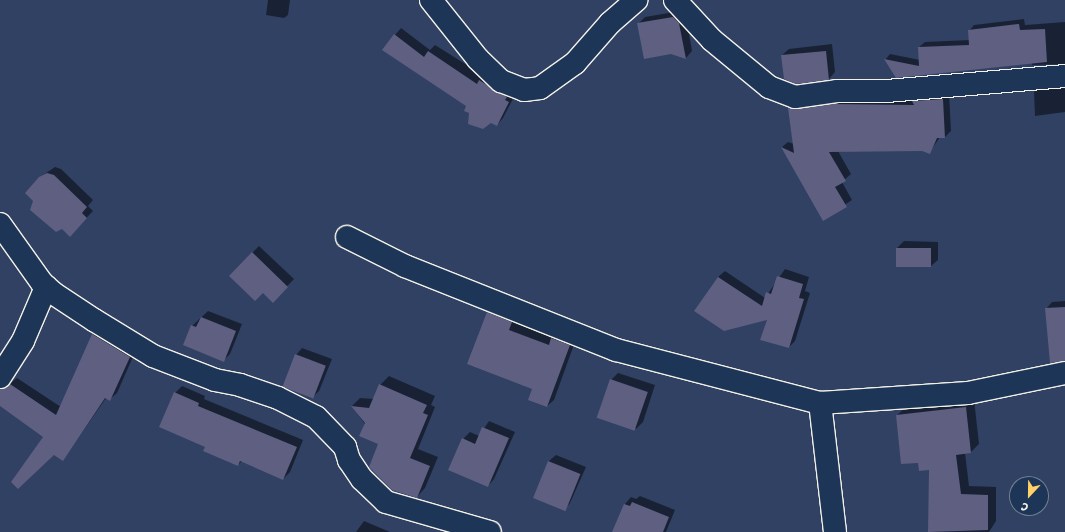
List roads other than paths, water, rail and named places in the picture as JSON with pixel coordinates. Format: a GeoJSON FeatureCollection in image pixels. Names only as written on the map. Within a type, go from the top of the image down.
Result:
{"type":"FeatureCollection","features":[{"type":"Feature","properties":{"kind":"street"},"geometry":{"type":"LineString","coordinates":[[431,0],[478,59],[500,81],[524,90],[540,88],[575,63],[610,23],[636,0]]}},
{"type":"Feature","properties":{"kind":"street"},"geometry":{"type":"LineString","coordinates":[[675,0],[712,40],[769,87],[795,97],[837,91],[887,90],[1065,76]]}},
{"type":"Feature","properties":{"kind":"street"},"geometry":{"type":"LineString","coordinates":[[0,224],[46,287],[153,356],[214,380],[240,385],[278,398],[316,417],[345,447],[349,460],[362,480],[386,502],[490,532]]}},
{"type":"Feature","properties":{"kind":"street"},"geometry":{"type":"LineString","coordinates":[[347,237],[405,266],[616,350],[764,386],[820,403],[968,393],[1065,373]]}},
{"type":"Feature","properties":{"kind":"street"},"geometry":{"type":"LineString","coordinates":[[0,377],[23,341],[46,287]]}},
{"type":"Feature","properties":{"kind":"street"},"geometry":{"type":"LineString","coordinates":[[820,403],[835,532]]}}]}
